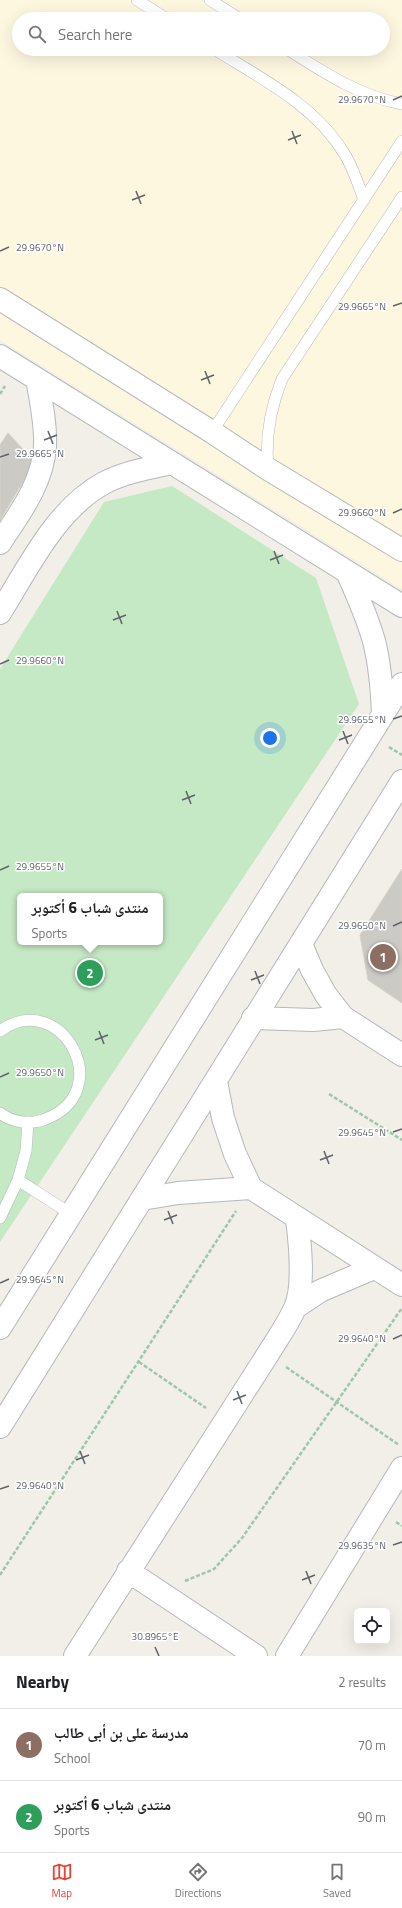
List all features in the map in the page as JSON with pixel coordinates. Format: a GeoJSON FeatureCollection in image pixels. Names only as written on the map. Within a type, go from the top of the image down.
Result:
{"type":"FeatureCollection","features":[{"type":"Feature","properties":{"kind":"street"},"geometry":{"type":"LineString","coordinates":[[0,300],[212,432],[268,469],[402,550]]}},
{"type":"Feature","properties":{"kind":"street"},"geometry":{"type":"LineString","coordinates":[[0,356],[402,606]]}},
{"type":"Feature","properties":{"kind":"street"},"geometry":{"type":"LineString","coordinates":[[0,543],[24,505],[39,477],[45,446],[43,415],[37,379]]}},
{"type":"Feature","properties":{"kind":"street"},"geometry":{"type":"LineString","coordinates":[[0,613],[54,527],[77,502],[104,483],[136,471],[172,463]]}},
{"type":"Feature","properties":{"kind":"street"},"geometry":{"type":"LineString","coordinates":[[371,531],[402,534]]}},
{"type":"Feature","properties":{"kind":"street"},"geometry":{"type":"LineString","coordinates":[[347,572],[362,606],[374,641],[381,677],[383,714]]}},
{"type":"Feature","properties":{"kind":"street"},"geometry":{"type":"LineString","coordinates":[[0,1328],[402,684]]}},
{"type":"Feature","properties":{"kind":"street"},"geometry":{"type":"LineString","coordinates":[[0,1427],[216,1081],[253,1018],[301,944],[402,781]]}},
{"type":"Feature","properties":{"kind":"street"},"geometry":{"type":"LineString","coordinates":[[301,944],[322,989],[343,1017],[402,1055]]}},
{"type":"Feature","properties":{"kind":"street"},"geometry":{"type":"LineString","coordinates":[[253,1018],[313,1020],[343,1017]]}},
{"type":"Feature","properties":{"kind":"street"},"geometry":{"type":"LineString","coordinates":[[216,1081],[223,1118],[235,1154],[251,1188],[296,1219],[402,1285]]}},
{"type":"Feature","properties":{"kind":"street"},"geometry":{"type":"LineString","coordinates":[[142,1199],[178,1193],[251,1188]]}},
{"type":"Feature","properties":{"kind":"street"},"geometry":{"type":"LineString","coordinates":[[75,1656],[268,1354],[296,1307],[301,1278],[301,1248],[296,1219]]}},
{"type":"Feature","properties":{"kind":"street"},"geometry":{"type":"LineString","coordinates":[[296,1307],[320,1291],[374,1268]]}},
{"type":"Feature","properties":{"kind":"street"},"geometry":{"type":"LineString","coordinates":[[287,1656],[402,1468]]}},
{"type":"Feature","properties":{"kind":"street"},"geometry":{"type":"LineString","coordinates":[[128,1572],[256,1656]]}},
{"type":"Feature","properties":{"kind":"lane"},"geometry":{"type":"LineString","coordinates":[[137,0],[156,12]]}},
{"type":"Feature","properties":{"kind":"lane"},"geometry":{"type":"LineString","coordinates":[[210,0],[229,12]]}},
{"type":"Feature","properties":{"kind":"lane"},"geometry":{"type":"LineString","coordinates":[[225,56],[311,113],[329,132],[344,153],[356,176],[364,200]]}},
{"type":"Feature","properties":{"kind":"lane"},"geometry":{"type":"LineString","coordinates":[[298,56],[342,83],[368,94],[402,104]]}},
{"type":"Feature","properties":{"kind":"lane"},"geometry":{"type":"LineString","coordinates":[[212,432],[402,141]]}},
{"type":"Feature","properties":{"kind":"lane"},"geometry":{"type":"LineString","coordinates":[[268,469],[267,432],[275,397],[282,379],[402,196]]}},
{"type":"Feature","properties":{"kind":"lane"},"geometry":{"type":"LineString","coordinates":[[0,1031],[18,1022],[31,1021],[44,1023],[56,1029],[67,1037],[75,1048],[79,1060],[80,1073],[78,1087],[73,1099],[64,1109],[54,1116],[41,1121],[28,1122],[15,1120],[0,1113]]}},
{"type":"Feature","properties":{"kind":"lane"},"geometry":{"type":"LineString","coordinates":[[0,1218],[18,1180],[26,1151],[28,1122]]}},
{"type":"Feature","properties":{"kind":"lane"},"geometry":{"type":"LineString","coordinates":[[18,1180],[71,1214]]}},
{"type":"Feature","properties":{"kind":"path"},"geometry":{"type":"LineString","coordinates":[[329,1094],[402,1140]]}},
{"type":"Feature","properties":{"kind":"path"},"geometry":{"type":"LineString","coordinates":[[0,1575],[251,1188]]}},
{"type":"Feature","properties":{"kind":"path"},"geometry":{"type":"LineString","coordinates":[[159,1592],[214,1569],[242,1538],[402,1307]]}},
{"type":"Feature","properties":{"kind":"path"},"geometry":{"type":"LineString","coordinates":[[268,1354],[402,1447]]}},
{"type":"Feature","properties":{"kind":"path"},"geometry":{"type":"LineString","coordinates":[[139,1362],[225,1420]]}},
{"type":"Feature","properties":{"kind":"shaded area"},"geometry":{"type":"Polygon","coordinates":[[[0,0],[402,0],[402,589],[0,340],[0,0]]]}},
{"type":"Feature","properties":{"kind":"green space"},"geometry":{"type":"Polygon","coordinates":[[[172,486],[316,578],[359,704],[0,1242],[0,669],[104,502],[172,486]]]}},
{"type":"Feature","properties":{"kind":"building"},"geometry":{"type":"Polygon","coordinates":[[[8,433],[35,462],[0,520],[0,445],[8,433]]]}},
{"type":"Feature","properties":{"kind":"building"},"geometry":{"type":"Polygon","coordinates":[[[402,869],[402,1003],[368,980],[360,935],[402,869]]]}},
{"type":"Feature","properties":{"kind":"place","name":"مدرسة على بن أبى طالب"},"geometry":{"type":"Point","coordinates":[383,957]}},
{"type":"Feature","properties":{"kind":"place","name":"منتدى شباب 6 أكتوبر"},"geometry":{"type":"Point","coordinates":[90,973]}}]}
